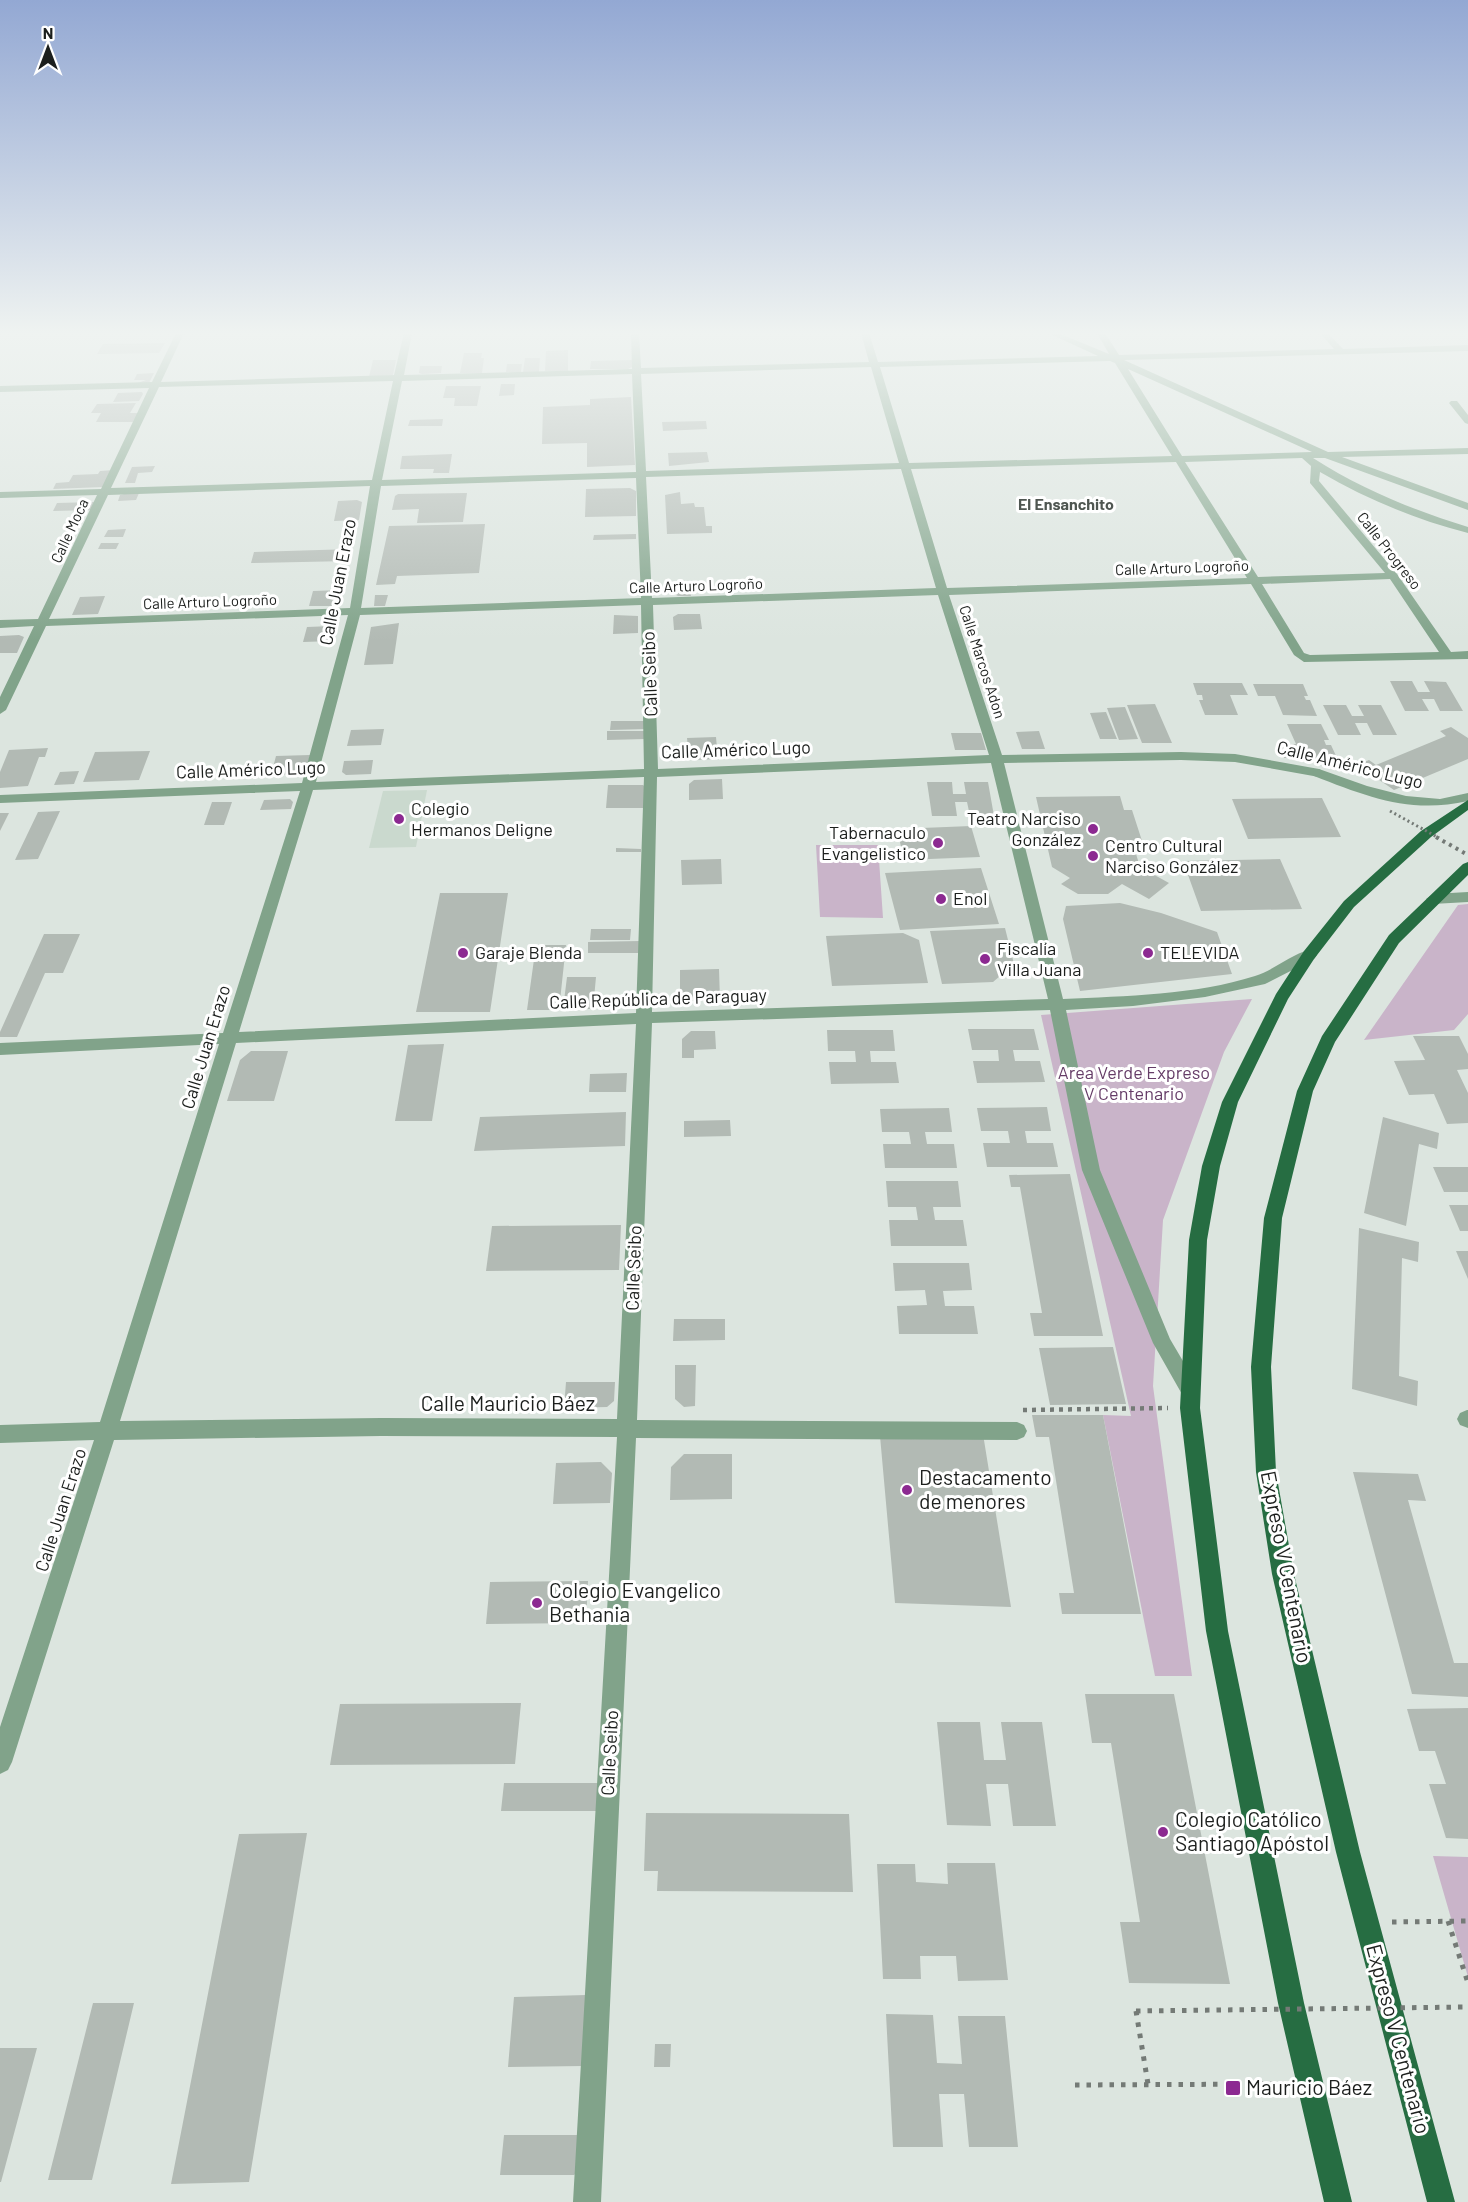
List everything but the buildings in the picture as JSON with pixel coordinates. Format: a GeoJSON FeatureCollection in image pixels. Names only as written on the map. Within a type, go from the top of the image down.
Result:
{"type":"FeatureCollection","features":[{"type":"Feature","properties":{"kind":"main road"},"geometry":{"type":"LineString","coordinates":[[1338,2202],[1291,2003],[1217,1631],[1190,1399],[1198,1240],[1211,1166],[1230,1102],[1281,998],[1309,955],[1349,904],[1426,834],[1468,804]]}},
{"type":"Feature","properties":{"kind":"main road","name":"Expreso V Centenario"},"geometry":{"type":"LineString","coordinates":[[1441,2202],[1367,1923],[1283,1574],[1266,1472],[1261,1367],[1273,1218],[1305,1091],[1328,1040],[1394,939],[1468,867]]}},
{"type":"Feature","properties":{"kind":"street","name":"Calle Moca"},"geometry":{"type":"LineString","coordinates":[[0,710],[132,436]]}},
{"type":"Feature","properties":{"kind":"street","name":"Calle Juan Erazo"},"geometry":{"type":"LineString","coordinates":[[0,1762],[107,1430],[308,786],[355,612],[386,436]]}},
{"type":"Feature","properties":{"kind":"street","name":"Calle Seibo"},"geometry":{"type":"LineString","coordinates":[[587,2202],[627,1428],[644,1018],[651,771],[640,436]]}},
{"type":"Feature","properties":{"kind":"street","name":"Calle Marcos Adon"},"geometry":{"type":"LineString","coordinates":[[896,436],[942,591],[997,759],[1057,1005]]}},
{"type":"Feature","properties":{"kind":"street"},"geometry":{"type":"LineString","coordinates":[[1164,436],[1300,655],[1308,659],[1468,655]]}},
{"type":"Feature","properties":{"kind":"street"},"geometry":{"type":"LineString","coordinates":[[1282,436],[1327,456],[1468,507]]}},
{"type":"Feature","properties":{"kind":"street"},"geometry":{"type":"LineString","coordinates":[[0,495],[906,466],[1468,451]]}},
{"type":"Feature","properties":{"kind":"street"},"geometry":{"type":"LineString","coordinates":[[1302,455],[1350,483],[1442,522],[1468,530]]}},
{"type":"Feature","properties":{"kind":"street","name":"Calle Progreso"},"geometry":{"type":"LineString","coordinates":[[1316,465],[1314,480],[1393,576],[1447,655]]}},
{"type":"Feature","properties":{"kind":"street","name":"Calle Arturo Logroño"},"geometry":{"type":"LineString","coordinates":[[0,624],[1393,576]]}},
{"type":"Feature","properties":{"kind":"street","name":"Calle Américo Lugo"},"geometry":{"type":"LineString","coordinates":[[0,799],[651,771],[997,759],[1181,756],[1234,758],[1319,773],[1359,789],[1401,800],[1438,804],[1468,797]]}},
{"type":"Feature","properties":{"kind":"street"},"geometry":{"type":"LineString","coordinates":[[1433,899],[1468,897]]}},
{"type":"Feature","properties":{"kind":"street","name":"Calle República de Paraguay"},"geometry":{"type":"LineString","coordinates":[[0,1049],[644,1018],[1133,1001],[1205,992],[1260,980],[1309,955]]}},
{"type":"Feature","properties":{"kind":"street"},"geometry":{"type":"LineString","coordinates":[[1057,1005],[1091,1170],[1162,1343],[1190,1399]]}},
{"type":"Feature","properties":{"kind":"street","name":"Calle Mauricio Báez"},"geometry":{"type":"LineString","coordinates":[[0,1434],[107,1430],[627,1428],[1017,1431]]}},
{"type":"Feature","properties":{"kind":"path"},"geometry":{"type":"LineString","coordinates":[[1390,811],[1468,855]]}},
{"type":"Feature","properties":{"kind":"path"},"geometry":{"type":"LineString","coordinates":[[1014,1410],[1190,1399]]}},
{"type":"Feature","properties":{"kind":"path"},"geometry":{"type":"LineString","coordinates":[[1448,1921],[1468,1983]]}},
{"type":"Feature","properties":{"kind":"path"},"geometry":{"type":"LineString","coordinates":[[1367,1923],[1468,1921]]}},
{"type":"Feature","properties":{"kind":"path"},"geometry":{"type":"LineString","coordinates":[[1148,2084],[1136,2011],[1468,2007]]}},
{"type":"Feature","properties":{"kind":"path"},"geometry":{"type":"LineString","coordinates":[[1075,2085],[1310,2084]]}},
{"type":"Feature","properties":{"kind":"shaded area","name":"Colegio Hermanos Deligne"},"geometry":{"type":"Polygon","coordinates":[[[427,790],[416,847],[369,848],[383,791],[427,790]]]}},
{"type":"Feature","properties":{"kind":"green space"},"geometry":{"type":"Polygon","coordinates":[[[816,845],[878,845],[883,918],[820,917],[816,845]]]}},
{"type":"Feature","properties":{"kind":"green space"},"geometry":{"type":"Polygon","coordinates":[[[1468,904],[1468,1014],[1454,1030],[1364,1040],[1458,905],[1468,904]]]}},
{"type":"Feature","properties":{"kind":"green space","name":"Area Verde Expreso V Centenario"},"geometry":{"type":"Polygon","coordinates":[[[1252,999],[1224,1052],[1163,1220],[1153,1386],[1192,1676],[1155,1676],[1103,1415],[1131,1416],[1041,1015],[1252,999]]]}},
{"type":"Feature","properties":{"kind":"green space"},"geometry":{"type":"Polygon","coordinates":[[[1433,1856],[1468,1857],[1468,1977],[1433,1856]]]}},
{"type":"Feature","properties":{"kind":"place","name":"Colegio Hermanos Deligne"},"geometry":{"type":"Point","coordinates":[399,819]}},
{"type":"Feature","properties":{"kind":"place","name":"Teatro Narciso González"},"geometry":{"type":"Point","coordinates":[1093,829]}},
{"type":"Feature","properties":{"kind":"place","name":"Tabernaculo Evangelistico"},"geometry":{"type":"Point","coordinates":[938,843]}},
{"type":"Feature","properties":{"kind":"place","name":"Centro Cultural Narciso González"},"geometry":{"type":"Point","coordinates":[1093,856]}},
{"type":"Feature","properties":{"kind":"place","name":"Enol"},"geometry":{"type":"Point","coordinates":[941,899]}},
{"type":"Feature","properties":{"kind":"place","name":"Garaje Blenda"},"geometry":{"type":"Point","coordinates":[463,953]}},
{"type":"Feature","properties":{"kind":"place","name":"TELEVIDA"},"geometry":{"type":"Point","coordinates":[1148,953]}},
{"type":"Feature","properties":{"kind":"place","name":"Fiscalía Villa Juana"},"geometry":{"type":"Point","coordinates":[985,959]}},
{"type":"Feature","properties":{"kind":"place","name":"Destacamento de menores"},"geometry":{"type":"Point","coordinates":[907,1490]}},
{"type":"Feature","properties":{"kind":"place","name":"Colegio Evangelico Bethania"},"geometry":{"type":"Point","coordinates":[537,1603]}},
{"type":"Feature","properties":{"kind":"place","name":"Colegio Católico Santiago Apóstol"},"geometry":{"type":"Point","coordinates":[1163,1832]}},
{"type":"Feature","properties":{"kind":"place","name":"Mauricio Báez"},"geometry":{"type":"Point","coordinates":[1233,2088]}},
{"type":"Feature","properties":{"kind":"district","name":"El Ensanchito"},"geometry":{"type":"Point","coordinates":[1066,504]}}]}
